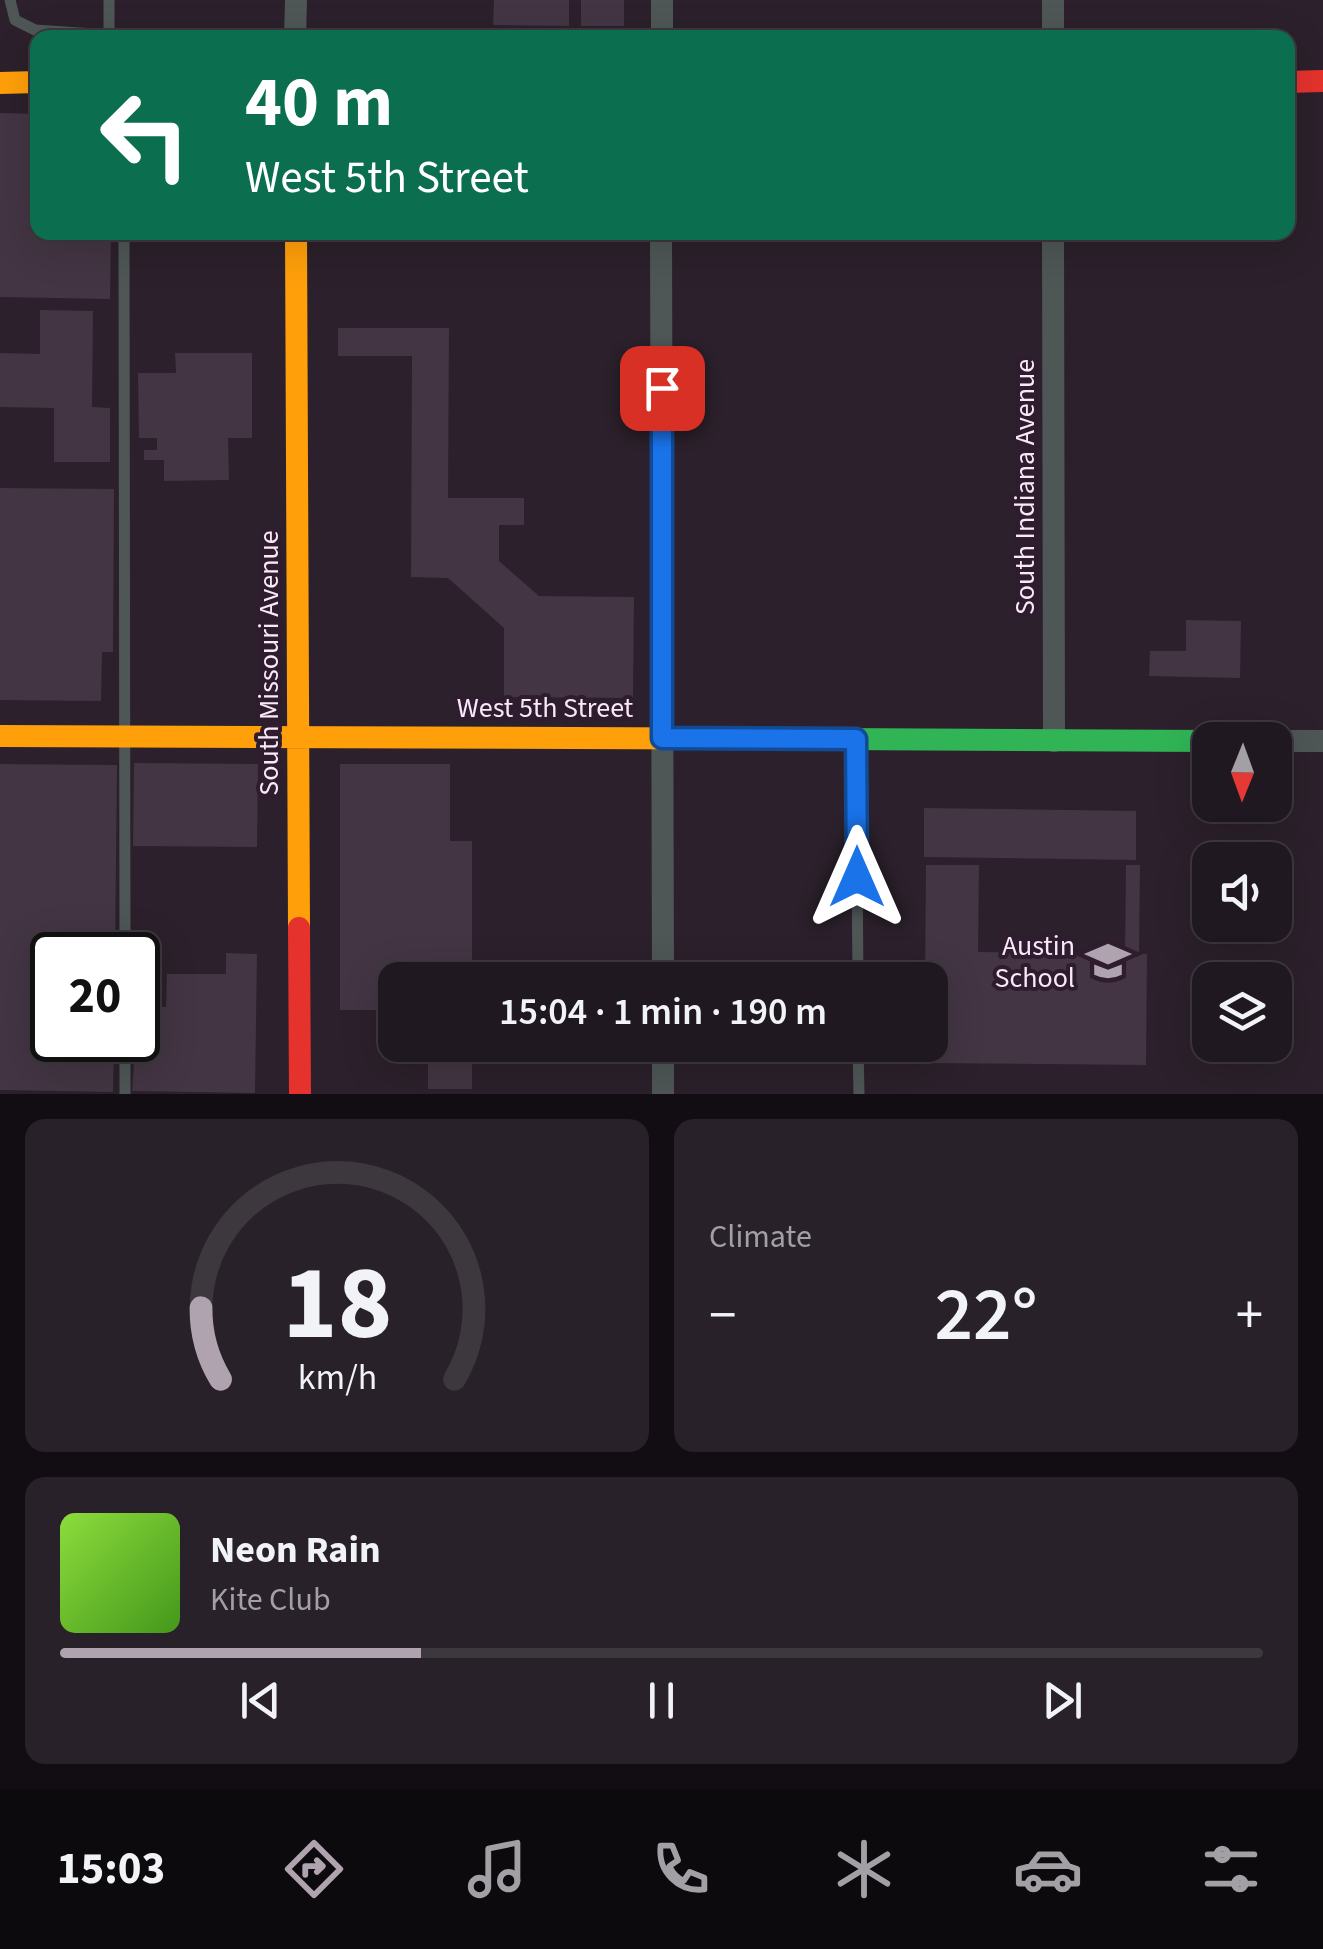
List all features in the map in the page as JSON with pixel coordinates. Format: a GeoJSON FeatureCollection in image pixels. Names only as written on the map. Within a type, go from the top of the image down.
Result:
{"type":"FeatureCollection","features":[{"type":"Feature","properties":{"kind":"street"},"geometry":{"type":"LineString","coordinates":[[296,0],[296,30]]}},
{"type":"Feature","properties":{"kind":"street"},"geometry":{"type":"LineString","coordinates":[[662,0],[662,30]]}},
{"type":"Feature","properties":{"kind":"street"},"geometry":{"type":"LineString","coordinates":[[1052,0],[1053,30]]}},
{"type":"Feature","properties":{"kind":"street"},"geometry":{"type":"LineString","coordinates":[[0,83],[30,82]]}},
{"type":"Feature","properties":{"kind":"street"},"geometry":{"type":"LineString","coordinates":[[1295,82],[1323,82]]}},
{"type":"Feature","properties":{"kind":"street","name":"South Missouri Avenue"},"geometry":{"type":"LineString","coordinates":[[296,240],[300,1094]]}},
{"type":"Feature","properties":{"kind":"street"},"geometry":{"type":"LineString","coordinates":[[662,240],[662,962]]}},
{"type":"Feature","properties":{"kind":"street","name":"South Indiana Avenue"},"geometry":{"type":"LineString","coordinates":[[1054,240],[1054,740]]}},
{"type":"Feature","properties":{"kind":"street","name":"West 5th Street"},"geometry":{"type":"LineString","coordinates":[[0,736],[1192,741]]}},
{"type":"Feature","properties":{"kind":"street"},"geometry":{"type":"LineString","coordinates":[[1292,741],[1323,741]]}},
{"type":"Feature","properties":{"kind":"street"},"geometry":{"type":"LineString","coordinates":[[662,1062],[662,1094]]}},
{"type":"Feature","properties":{"kind":"lane"},"geometry":{"type":"LineString","coordinates":[[10,0],[16,20],[35,30]]}},
{"type":"Feature","properties":{"kind":"lane"},"geometry":{"type":"LineString","coordinates":[[109,0],[109,30]]}},
{"type":"Feature","properties":{"kind":"lane"},"geometry":{"type":"LineString","coordinates":[[124,240],[125,932]]}},
{"type":"Feature","properties":{"kind":"lane"},"geometry":{"type":"LineString","coordinates":[[856,739],[858,962]]}},
{"type":"Feature","properties":{"kind":"lane"},"geometry":{"type":"LineString","coordinates":[[125,1062],[125,1094]]}},
{"type":"Feature","properties":{"kind":"lane"},"geometry":{"type":"LineString","coordinates":[[858,1062],[859,1094]]}},
{"type":"Feature","properties":{"kind":"building"},"geometry":{"type":"Polygon","coordinates":[[[494,0],[569,0],[569,26],[493,25],[494,0]]]}},
{"type":"Feature","properties":{"kind":"building"},"geometry":{"type":"Polygon","coordinates":[[[581,0],[624,0],[624,26],[581,26],[581,0]]]}},
{"type":"Feature","properties":{"kind":"building"},"geometry":{"type":"Polygon","coordinates":[[[0,113],[30,114],[30,240],[111,240],[110,299],[0,297],[0,113]]]}},
{"type":"Feature","properties":{"kind":"building"},"geometry":{"type":"Polygon","coordinates":[[[40,310],[93,311],[92,407],[110,408],[110,462],[54,462],[54,408],[0,407],[0,353],[40,354],[40,310]]]}},
{"type":"Feature","properties":{"kind":"building"},"geometry":{"type":"Polygon","coordinates":[[[338,328],[449,328],[448,498],[524,498],[524,525],[499,525],[499,561],[539,596],[634,597],[633,698],[504,697],[504,628],[448,578],[411,577],[412,356],[338,356],[338,328]]]}},
{"type":"Feature","properties":{"kind":"building"},"geometry":{"type":"Polygon","coordinates":[[[175,353],[252,353],[252,438],[228,438],[229,480],[164,481],[164,460],[144,460],[144,450],[157,450],[157,438],[139,438],[138,373],[176,373],[175,353]]]}},
{"type":"Feature","properties":{"kind":"building"},"geometry":{"type":"Polygon","coordinates":[[[0,488],[114,489],[113,652],[102,652],[101,701],[0,700],[0,488]]]}},
{"type":"Feature","properties":{"kind":"building"},"geometry":{"type":"Polygon","coordinates":[[[1186,620],[1241,621],[1240,678],[1149,676],[1150,651],[1186,651],[1186,620]]]}},
{"type":"Feature","properties":{"kind":"building"},"geometry":{"type":"Polygon","coordinates":[[[134,763],[258,764],[257,847],[133,846],[134,763]]]}},
{"type":"Feature","properties":{"kind":"building"},"geometry":{"type":"Polygon","coordinates":[[[0,764],[117,765],[115,932],[30,932],[30,1062],[114,1062],[113,1092],[0,1090],[0,764]]]}},
{"type":"Feature","properties":{"kind":"building"},"geometry":{"type":"Polygon","coordinates":[[[340,764],[450,764],[450,841],[472,841],[472,962],[378,962],[378,1010],[340,1010],[340,764]]]}},
{"type":"Feature","properties":{"kind":"building"},"geometry":{"type":"Polygon","coordinates":[[[924,808],[1136,811],[1136,860],[924,857],[924,808]]]}},
{"type":"Feature","properties":{"kind":"building"},"geometry":{"type":"Polygon","coordinates":[[[926,865],[979,865],[978,952],[1125,954],[1126,865],[1140,865],[1139,954],[1147,954],[1146,1065],[924,1063],[948,1062],[948,962],[925,962],[926,865]]]}},
{"type":"Feature","properties":{"kind":"building"},"geometry":{"type":"Polygon","coordinates":[[[226,953],[257,954],[255,1093],[132,1091],[134,1062],[160,1062],[160,1007],[166,1007],[167,974],[226,974],[226,953]]]}},
{"type":"Feature","properties":{"kind":"building"},"geometry":{"type":"Polygon","coordinates":[[[428,1062],[472,1062],[472,1089],[428,1089],[428,1062]]]}},
{"type":"Feature","properties":{"kind":"traffic: fast"},"geometry":{"type":"LineString","coordinates":[[834,739],[1192,741]]}},
{"type":"Feature","properties":{"kind":"traffic: slow"},"geometry":{"type":"LineString","coordinates":[[0,83],[30,82]]}},
{"type":"Feature","properties":{"kind":"traffic: slow"},"geometry":{"type":"LineString","coordinates":[[296,240],[299,928]]}},
{"type":"Feature","properties":{"kind":"traffic: slow"},"geometry":{"type":"LineString","coordinates":[[0,736],[834,739]]}},
{"type":"Feature","properties":{"kind":"traffic: jam"},"geometry":{"type":"LineString","coordinates":[[1295,82],[1323,81]]}},
{"type":"Feature","properties":{"kind":"traffic: jam"},"geometry":{"type":"LineString","coordinates":[[299,928],[300,1094]]}},
{"type":"Feature","properties":{"kind":"place","name":"Austin School"},"geometry":{"type":"Point","coordinates":[1108,961]}},
{"type":"Feature","properties":{"kind":"route"},"geometry":{"type":"LineString","coordinates":[[662,388],[662,738],[856,739],[857,877]]}}]}
